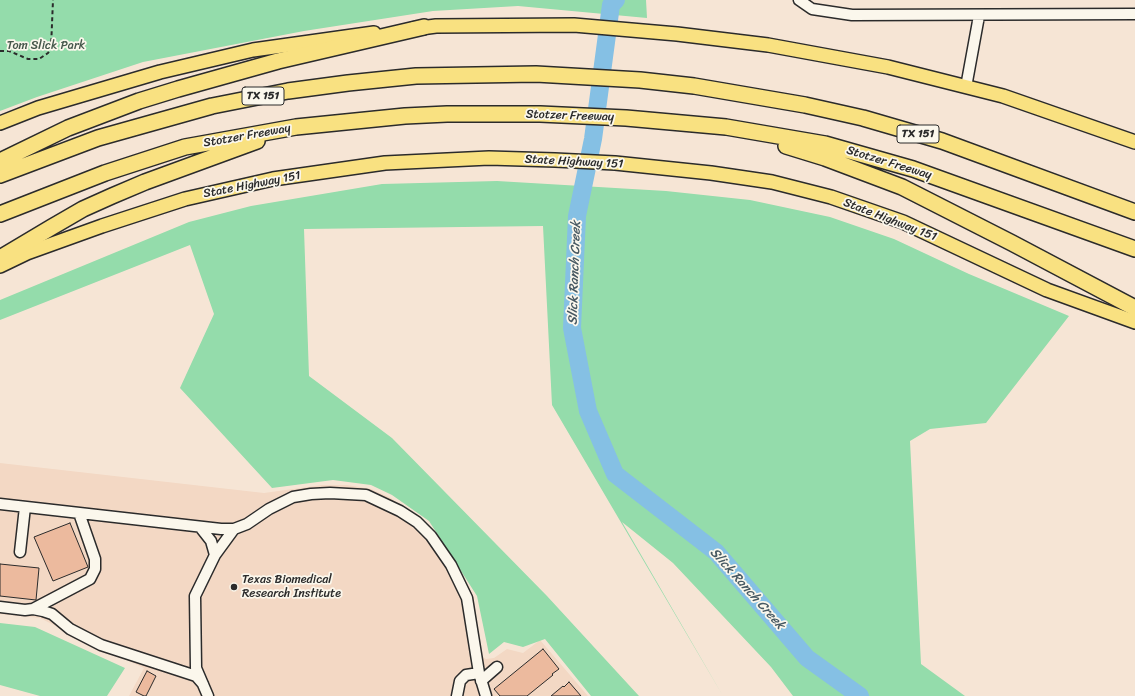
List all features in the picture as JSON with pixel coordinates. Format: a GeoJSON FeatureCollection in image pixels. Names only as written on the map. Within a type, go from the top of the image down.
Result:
{"type":"FeatureCollection","features":[{"type":"Feature","properties":{"kind":"highway"},"geometry":{"type":"LineString","coordinates":[[0,161],[68,128],[139,101],[278,61],[424,27]]}},
{"type":"Feature","properties":{"kind":"highway","name":"TX 151"},"geometry":{"type":"LineString","coordinates":[[0,175],[98,138],[212,106],[288,91],[416,76],[536,74],[640,80],[694,86],[805,105],[877,122],[942,141],[1135,212]]}},
{"type":"Feature","properties":{"kind":"highway","name":"Stotzer Freeway"},"geometry":{"type":"LineString","coordinates":[[0,214],[105,173],[185,147],[296,127],[419,115],[540,114],[626,118],[726,127],[825,144],[913,169],[1135,249]]}},
{"type":"Feature","properties":{"kind":"highway"},"geometry":{"type":"LineString","coordinates":[[0,258],[83,209],[112,196],[145,182],[296,127]]}},
{"type":"Feature","properties":{"kind":"highway"},"geometry":{"type":"LineString","coordinates":[[726,127],[825,158],[902,187],[1012,242],[1135,308]]}},
{"type":"Feature","properties":{"kind":"main road"},"geometry":{"type":"LineString","coordinates":[[0,123],[38,108],[160,72],[253,50],[424,27],[536,25],[603,27],[677,34],[768,45],[841,58],[1003,96],[1135,142]]}},
{"type":"Feature","properties":{"kind":"main road","name":"State Highway 151"},"geometry":{"type":"LineString","coordinates":[[0,266],[27,253],[102,226],[185,199],[273,179],[385,163],[489,158],[555,160],[711,173],[772,182],[831,197],[903,222],[1047,290],[1135,322]]}},
{"type":"Feature","properties":{"kind":"street"},"geometry":{"type":"LineString","coordinates":[[799,0],[812,9],[852,15],[979,16],[1135,14]]}},
{"type":"Feature","properties":{"kind":"street"},"geometry":{"type":"LineString","coordinates":[[966,87],[979,16]]}},
{"type":"Feature","properties":{"kind":"street"},"geometry":{"type":"LineString","coordinates":[[0,504],[200,527],[234,529],[247,524],[269,509],[293,497],[330,493],[366,495],[400,511],[417,522],[431,536],[451,565],[467,598],[480,677],[486,696]]}},
{"type":"Feature","properties":{"kind":"street"},"geometry":{"type":"LineString","coordinates":[[20,552],[25,507]]}},
{"type":"Feature","properties":{"kind":"street"},"geometry":{"type":"LineString","coordinates":[[33,609],[90,579],[95,569],[95,559],[79,513]]}},
{"type":"Feature","properties":{"kind":"street"},"geometry":{"type":"LineString","coordinates":[[200,527],[211,541],[215,555]]}},
{"type":"Feature","properties":{"kind":"street"},"geometry":{"type":"LineString","coordinates":[[208,696],[196,668],[195,596],[215,555],[234,529]]}},
{"type":"Feature","properties":{"kind":"street"},"geometry":{"type":"LineString","coordinates":[[0,607],[25,610],[33,609],[52,614],[70,629],[101,644],[196,676],[203,684]]}},
{"type":"Feature","properties":{"kind":"street"},"geometry":{"type":"LineString","coordinates":[[457,696],[460,681],[466,675],[480,677],[497,667]]}},
{"type":"Feature","properties":{"kind":"path"},"geometry":{"type":"LineString","coordinates":[[0,51],[9,51],[28,59],[44,57],[51,48],[53,0]]}},
{"type":"Feature","properties":{"kind":"shaded area","name":"Texas Biomedical Research Institute"},"geometry":{"type":"Polygon","coordinates":[[[0,463],[264,493],[322,485],[347,485],[371,489],[391,498],[424,522],[463,578],[473,596],[477,653],[486,659],[494,658],[507,649],[523,653],[540,640],[588,696],[129,696],[144,668],[91,644],[40,618],[0,614],[0,463]]]}},
{"type":"Feature","properties":{"kind":"green space","name":"Tom Slick Park"},"geometry":{"type":"Polygon","coordinates":[[[0,0],[646,0],[647,18],[518,6],[433,11],[304,31],[143,62],[37,97],[0,111],[0,0]]]}},
{"type":"Feature","properties":{"kind":"green space"},"geometry":{"type":"Polygon","coordinates":[[[497,181],[666,191],[750,200],[830,217],[894,239],[969,274],[1069,316],[986,423],[930,429],[910,441],[921,664],[965,696],[793,696],[771,667],[673,563],[622,522],[723,696],[552,405],[543,226],[304,229],[309,376],[392,438],[547,596],[639,696],[591,696],[545,639],[523,647],[504,642],[489,654],[477,596],[429,521],[392,495],[371,485],[333,480],[272,488],[180,388],[214,314],[190,245],[0,320],[0,300],[189,222],[251,206],[382,184],[497,181]]]}},
{"type":"Feature","properties":{"kind":"green space"},"geometry":{"type":"Polygon","coordinates":[[[0,623],[35,627],[125,668],[107,696],[40,696],[0,685],[0,623]]]}},
{"type":"Feature","properties":{"kind":"building"},"geometry":{"type":"Polygon","coordinates":[[[70,523],[88,567],[53,581],[34,537],[70,523]]]}},
{"type":"Feature","properties":{"kind":"building"},"geometry":{"type":"Polygon","coordinates":[[[0,564],[39,568],[36,600],[0,596],[0,564]]]}},
{"type":"Feature","properties":{"kind":"building"},"geometry":{"type":"Polygon","coordinates":[[[543,649],[559,669],[527,696],[500,696],[494,689],[543,649]]]}},
{"type":"Feature","properties":{"kind":"building"},"geometry":{"type":"Polygon","coordinates":[[[147,671],[156,676],[146,696],[144,696],[136,692],[147,671]]]}},
{"type":"Feature","properties":{"kind":"building"},"geometry":{"type":"Polygon","coordinates":[[[569,682],[581,696],[551,696],[563,686],[564,687],[569,682]]]}},
{"type":"Feature","properties":{"kind":"waterway","name":"Slick Ranch Creek"},"geometry":{"type":"LineString","coordinates":[[616,0],[611,5],[593,139],[577,216],[572,328],[588,411],[615,474],[716,552],[807,658],[860,696]]}},
{"type":"Feature","properties":{"kind":"place","name":"Texas Biomedical Research Institute"},"geometry":{"type":"Point","coordinates":[234,587]}}]}
